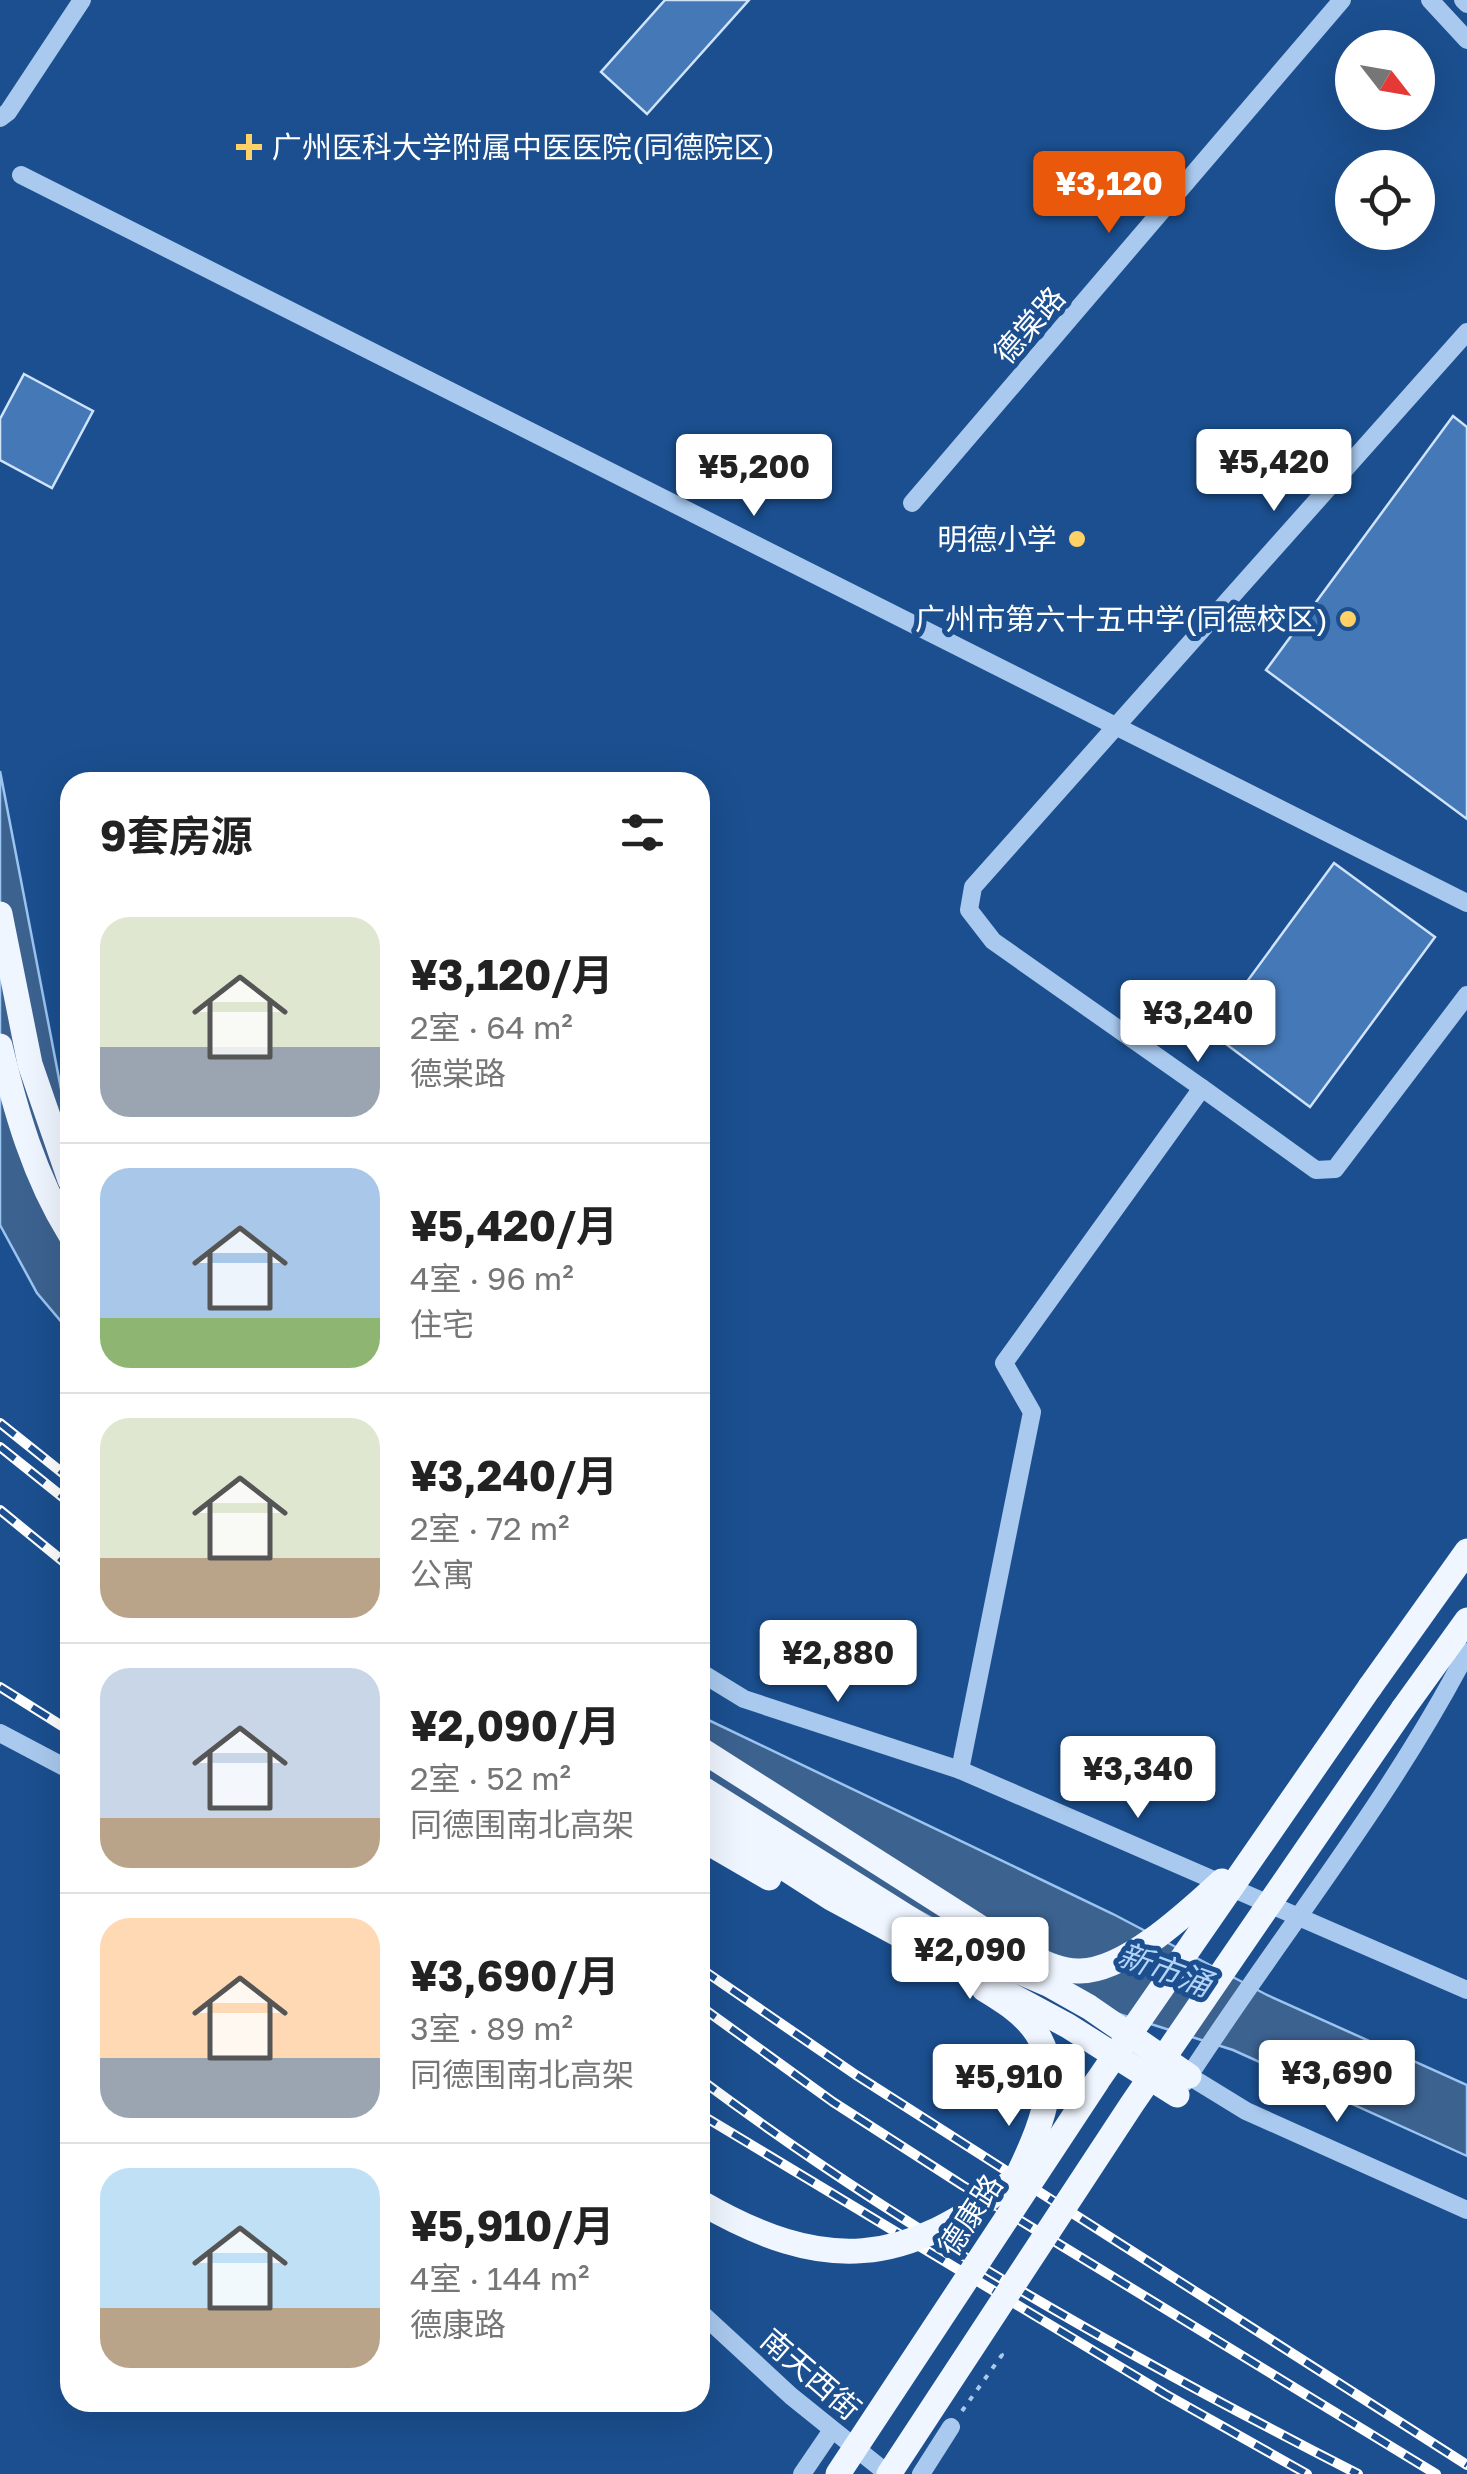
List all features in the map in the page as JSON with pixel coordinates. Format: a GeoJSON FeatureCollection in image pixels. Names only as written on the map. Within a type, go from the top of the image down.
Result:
{"type":"FeatureCollection","features":[{"type":"Feature","properties":{"kind":"main road"},"geometry":{"type":"LineString","coordinates":[[0,914],[30,1064],[60,1151]]}},
{"type":"Feature","properties":{"kind":"main road"},"geometry":{"type":"LineString","coordinates":[[0,1046],[15,1109],[60,1224]]}},
{"type":"Feature","properties":{"kind":"main road"},"geometry":{"type":"LineString","coordinates":[[49,1200],[60,1218]]}},
{"type":"Feature","properties":{"kind":"main road","name":"德康路"},"geometry":{"type":"LineString","coordinates":[[838,2474],[1098,2080],[1467,1551]]}},
{"type":"Feature","properties":{"kind":"main road"},"geometry":{"type":"LineString","coordinates":[[888,2474],[1124,2116],[1467,1620]]}},
{"type":"Feature","properties":{"kind":"main road"},"geometry":{"type":"LineString","coordinates":[[710,1755],[990,1937],[1058,1968],[1080,1972],[1118,1961],[1195,1906],[1252,1855]]}},
{"type":"Feature","properties":{"kind":"main road"},"geometry":{"type":"LineString","coordinates":[[710,1795],[793,1862],[905,1940],[982,1977],[1068,2026],[1189,2076]]}},
{"type":"Feature","properties":{"kind":"main road"},"geometry":{"type":"LineString","coordinates":[[710,1819],[793,1862]]}},
{"type":"Feature","properties":{"kind":"main road"},"geometry":{"type":"LineString","coordinates":[[710,1844],[814,1903],[984,1988],[1014,2008],[1036,2031],[1048,2061],[1047,2096],[1036,2136],[974,2268]]}},
{"type":"Feature","properties":{"kind":"main road"},"geometry":{"type":"LineString","coordinates":[[710,2207],[774,2240],[822,2251],[860,2252],[903,2244],[954,2223],[1017,2176]]}},
{"type":"Feature","properties":{"kind":"street"},"geometry":{"type":"LineString","coordinates":[[0,118],[8,112],[82,0]]}},
{"type":"Feature","properties":{"kind":"street","name":"德棠路"},"geometry":{"type":"LineString","coordinates":[[912,503],[1342,0]]}},
{"type":"Feature","properties":{"kind":"street"},"geometry":{"type":"LineString","coordinates":[[1430,0],[1467,40]]}},
{"type":"Feature","properties":{"kind":"street"},"geometry":{"type":"LineString","coordinates":[[21,175],[1467,904]]}},
{"type":"Feature","properties":{"kind":"street"},"geometry":{"type":"LineString","coordinates":[[1467,332],[973,887],[969,910],[993,940],[1316,1170],[1335,1168],[1467,994]]}},
{"type":"Feature","properties":{"kind":"street"},"geometry":{"type":"LineString","coordinates":[[960,1770],[1032,1412],[1004,1364],[1202,1088]]}},
{"type":"Feature","properties":{"kind":"street"},"geometry":{"type":"LineString","coordinates":[[1467,1652],[1419,1736],[1189,2076],[1246,2111],[1467,2210]]}},
{"type":"Feature","properties":{"kind":"street"},"geometry":{"type":"LineString","coordinates":[[710,1678],[744,1700],[960,1770],[1467,1990]]}},
{"type":"Feature","properties":{"kind":"street"},"geometry":{"type":"LineString","coordinates":[[0,1733],[60,1765]]}},
{"type":"Feature","properties":{"kind":"street","name":"南天西街"},"geometry":{"type":"LineString","coordinates":[[710,2321],[832,2430],[888,2474]]}},
{"type":"Feature","properties":{"kind":"street"},"geometry":{"type":"LineString","coordinates":[[920,2474],[951,2427]]}},
{"type":"Feature","properties":{"kind":"street"},"geometry":{"type":"LineString","coordinates":[[802,2474],[832,2430]]}},
{"type":"Feature","properties":{"kind":"water"},"geometry":{"type":"Polygon","coordinates":[[[0,771],[60,1084],[60,1320],[37,1293],[0,1225],[0,771]]]}},
{"type":"Feature","properties":{"kind":"water","name":"新市涌"},"geometry":{"type":"Polygon","coordinates":[[[710,1721],[1113,1914],[1267,1995],[1467,2085],[1467,2156],[1233,2050],[1100,2008],[710,1799],[710,1721]]]}},
{"type":"Feature","properties":{"kind":"building"},"geometry":{"type":"Polygon","coordinates":[[[665,0],[749,0],[647,114],[601,72],[665,0]]]}},
{"type":"Feature","properties":{"kind":"building"},"geometry":{"type":"Polygon","coordinates":[[[24,374],[93,411],[52,488],[0,460],[0,419],[24,374]]]}},
{"type":"Feature","properties":{"kind":"building"},"geometry":{"type":"Polygon","coordinates":[[[1453,416],[1467,427],[1467,819],[1266,670],[1453,416]]]}},
{"type":"Feature","properties":{"kind":"building"},"geometry":{"type":"Polygon","coordinates":[[[1334,863],[1435,937],[1310,1107],[1210,1032],[1334,863]]]}},
{"type":"Feature","properties":{"kind":"railway"},"geometry":{"type":"LineString","coordinates":[[0,1423],[60,1471]]}},
{"type":"Feature","properties":{"kind":"railway"},"geometry":{"type":"LineString","coordinates":[[0,1447],[60,1495]]}},
{"type":"Feature","properties":{"kind":"railway"},"geometry":{"type":"LineString","coordinates":[[0,1510],[60,1559]]}},
{"type":"Feature","properties":{"kind":"railway"},"geometry":{"type":"LineString","coordinates":[[0,1687],[60,1725]]}},
{"type":"Feature","properties":{"kind":"railway"},"geometry":{"type":"LineString","coordinates":[[710,1975],[856,2075],[1467,2465]]}},
{"type":"Feature","properties":{"kind":"railway"},"geometry":{"type":"LineString","coordinates":[[710,2013],[833,2102],[962,2185],[1436,2474]]}},
{"type":"Feature","properties":{"kind":"railway"},"geometry":{"type":"LineString","coordinates":[[710,2086],[938,2241],[1188,2385],[1358,2474]]}},
{"type":"Feature","properties":{"kind":"railway"},"geometry":{"type":"LineString","coordinates":[[710,2120],[1165,2394],[1307,2474]]}},
{"type":"Feature","properties":{"kind":"place","name":"广州医科大学附属中医医院(同德院区)"},"geometry":{"type":"Point","coordinates":[249,147]}},
{"type":"Feature","properties":{"kind":"place","name":"明德小学"},"geometry":{"type":"Point","coordinates":[1077,539]}},
{"type":"Feature","properties":{"kind":"place","name":"广州市第六十五中学(同德校区)"},"geometry":{"type":"Point","coordinates":[1348,619]}}]}
